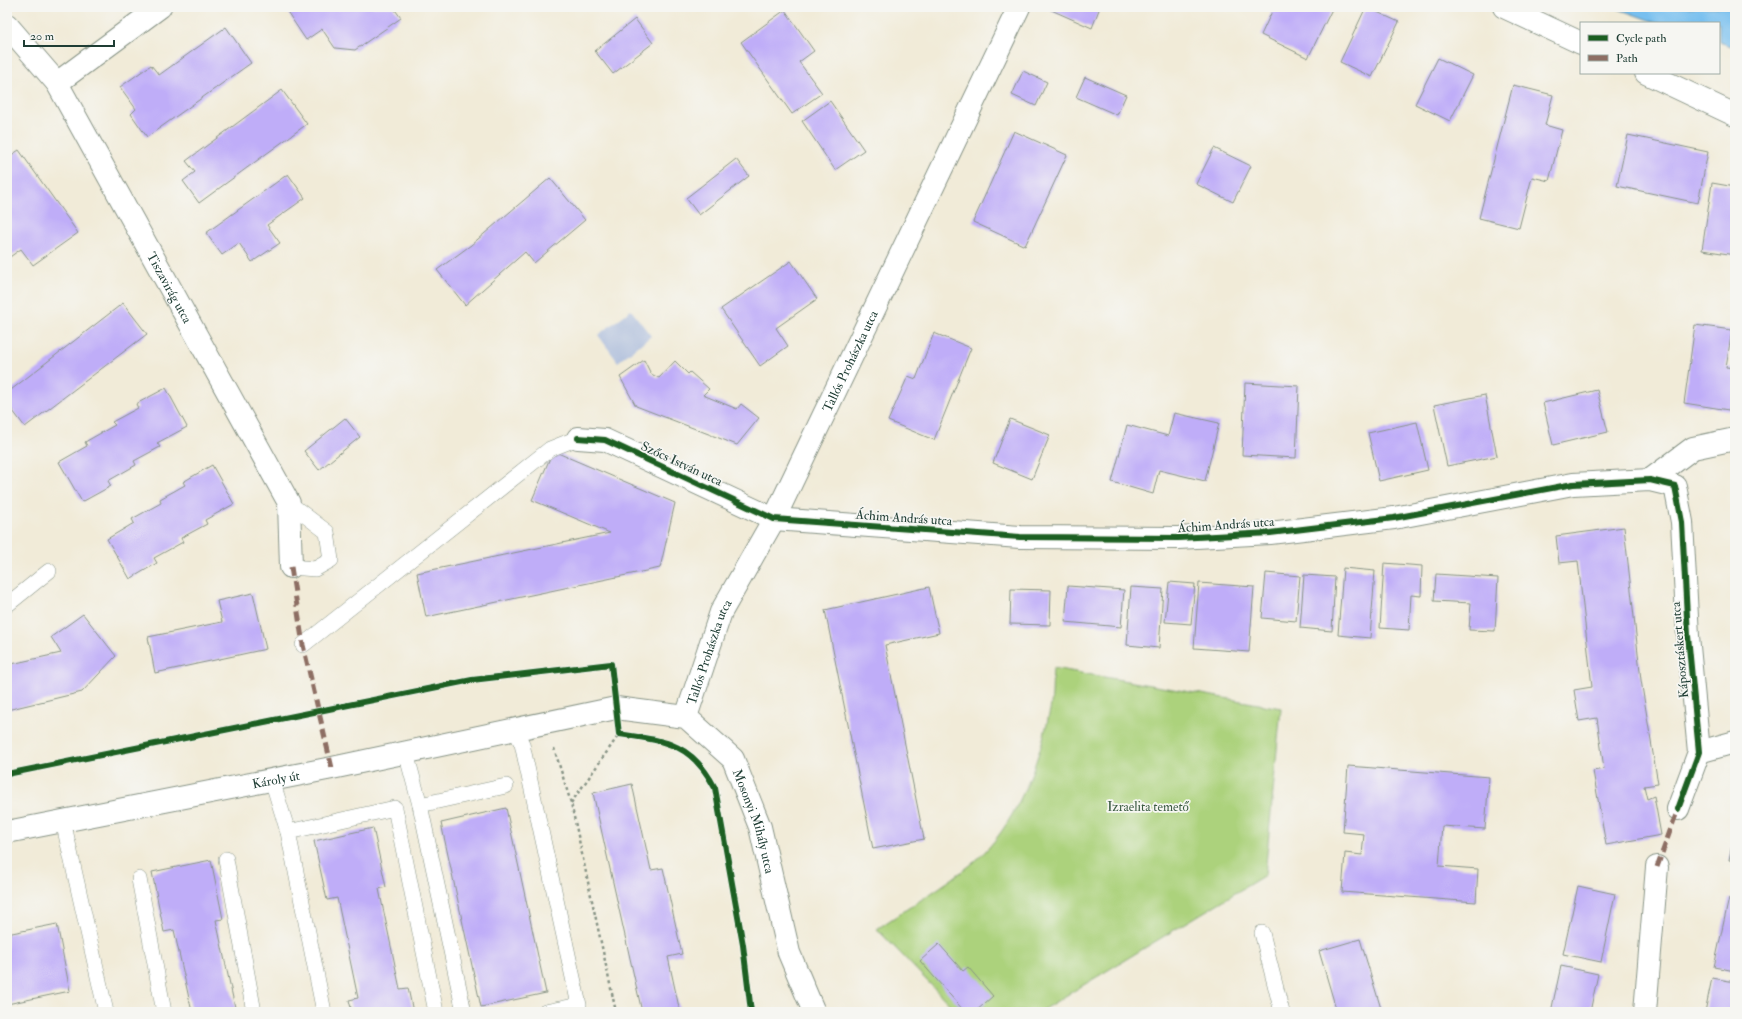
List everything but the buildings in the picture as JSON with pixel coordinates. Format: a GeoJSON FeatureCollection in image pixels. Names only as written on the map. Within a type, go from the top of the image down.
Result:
{"type":"FeatureCollection","features":[{"type":"Feature","properties":{"kind":"street"},"geometry":{"type":"LineString","coordinates":[[57,83],[160,7]]}},
{"type":"Feature","properties":{"kind":"street","name":"Tallós Prohászka utca"},"geometry":{"type":"LineString","coordinates":[[686,717],[721,612],[774,519],[1019,7]]}},
{"type":"Feature","properties":{"kind":"street"},"geometry":{"type":"LineString","coordinates":[[1504,7],[1580,43]]}},
{"type":"Feature","properties":{"kind":"street","name":"Tiszavirág utca"},"geometry":{"type":"LineString","coordinates":[[7,25],[57,83],[289,503],[291,568]]}},
{"type":"Feature","properties":{"kind":"street"},"geometry":{"type":"LineString","coordinates":[[1648,74],[1735,115]]}},
{"type":"Feature","properties":{"kind":"street","name":"Szőcs István utca"},"geometry":{"type":"LineString","coordinates":[[578,438],[605,440],[774,519]]}},
{"type":"Feature","properties":{"kind":"street"},"geometry":{"type":"LineString","coordinates":[[1650,480],[1693,448],[1735,439]]}},
{"type":"Feature","properties":{"kind":"street","name":"Áchim András utca"},"geometry":{"type":"LineString","coordinates":[[774,519],[1020,537],[1178,538],[1270,533],[1394,518],[1573,484],[1650,480],[1675,486]]}},
{"type":"Feature","properties":{"kind":"street","name":"Káposztáskert utca"},"geometry":{"type":"LineString","coordinates":[[1675,486],[1682,522],[1688,636],[1699,752],[1678,809]]}},
{"type":"Feature","properties":{"kind":"street"},"geometry":{"type":"LineString","coordinates":[[545,722],[616,708],[686,717]]}},
{"type":"Feature","properties":{"kind":"street","name":"Mosonyi Mihály utca"},"geometry":{"type":"LineString","coordinates":[[686,717],[733,758],[760,827],[788,953],[814,1012]]}},
{"type":"Feature","properties":{"kind":"street","name":"Károly út"},"geometry":{"type":"LineString","coordinates":[[7,832],[272,780],[545,722]]}},
{"type":"Feature","properties":{"kind":"street"},"geometry":{"type":"LineString","coordinates":[[1699,752],[1735,742]]}},
{"type":"Feature","properties":{"kind":"street"},"geometry":{"type":"LineString","coordinates":[[1645,1012],[1658,867]]}},
{"type":"Feature","properties":{"kind":"lane"},"geometry":{"type":"LineString","coordinates":[[303,645],[550,449],[578,438]]}},
{"type":"Feature","properties":{"kind":"lane"},"geometry":{"type":"LineString","coordinates":[[289,503],[327,532],[331,560],[315,569],[291,568]]}},
{"type":"Feature","properties":{"kind":"lane"},"geometry":{"type":"LineString","coordinates":[[7,605],[49,571]]}},
{"type":"Feature","properties":{"kind":"lane"},"geometry":{"type":"LineString","coordinates":[[515,728],[522,744],[579,1005],[546,1012]]}},
{"type":"Feature","properties":{"kind":"lane"},"geometry":{"type":"LineString","coordinates":[[406,752],[420,805],[464,1012]]}},
{"type":"Feature","properties":{"kind":"lane"},"geometry":{"type":"LineString","coordinates":[[272,780],[288,832],[324,1012]]}},
{"type":"Feature","properties":{"kind":"lane"},"geometry":{"type":"LineString","coordinates":[[420,805],[506,786]]}},
{"type":"Feature","properties":{"kind":"lane"},"geometry":{"type":"LineString","coordinates":[[288,832],[395,808],[436,1012]]}},
{"type":"Feature","properties":{"kind":"lane"},"geometry":{"type":"LineString","coordinates":[[63,821],[106,1012]]}},
{"type":"Feature","properties":{"kind":"lane"},"geometry":{"type":"LineString","coordinates":[[226,859],[254,1012]]}},
{"type":"Feature","properties":{"kind":"lane"},"geometry":{"type":"LineString","coordinates":[[139,879],[164,1012]]}},
{"type":"Feature","properties":{"kind":"lane"},"geometry":{"type":"LineString","coordinates":[[1262,933],[1282,1012]]}},
{"type":"Feature","properties":{"kind":"path"},"geometry":{"type":"LineString","coordinates":[[571,803],[619,734],[616,708]]}},
{"type":"Feature","properties":{"kind":"path"},"geometry":{"type":"LineString","coordinates":[[545,722],[571,803],[616,1012]]}},
{"type":"Feature","properties":{"kind":"path"},"geometry":{"type":"LineString","coordinates":[[619,734],[627,735]]}},
{"type":"Feature","properties":{"kind":"shaded area"},"geometry":{"type":"Polygon","coordinates":[[[631,310],[651,336],[618,362],[598,335],[631,310]]]}},
{"type":"Feature","properties":{"kind":"green space","name":"Izraelita temető"},"geometry":{"type":"Polygon","coordinates":[[[1053,668],[1281,708],[1265,875],[1039,1012],[957,1012],[877,929],[962,872],[988,849],[1001,832],[1023,793],[1039,751],[1051,705],[1053,668]]]}},
{"type":"Feature","properties":{"kind":"water"},"geometry":{"type":"Polygon","coordinates":[[[1613,7],[1735,7],[1735,47],[1720,42],[1720,22],[1654,22],[1613,7]]]}},
{"type":"Feature","properties":{"kind":"marked path"},"geometry":{"type":"LineString","coordinates":[[291,567],[303,645],[332,768]]}},
{"type":"Feature","properties":{"kind":"marked path"},"geometry":{"type":"LineString","coordinates":[[1657,867],[1678,809]]}},
{"type":"Feature","properties":{"kind":"cycle path"},"geometry":{"type":"LineString","coordinates":[[578,438],[605,440],[774,519],[1020,537],[1178,538],[1270,533],[1394,518],[1573,484],[1650,480],[1675,486],[1682,522],[1688,636],[1699,752],[1678,809]]}},
{"type":"Feature","properties":{"kind":"cycle path"},"geometry":{"type":"LineString","coordinates":[[7,774],[472,680],[611,664],[619,734],[664,742],[687,753],[706,773],[715,788],[743,945],[751,1012]]}}]}
